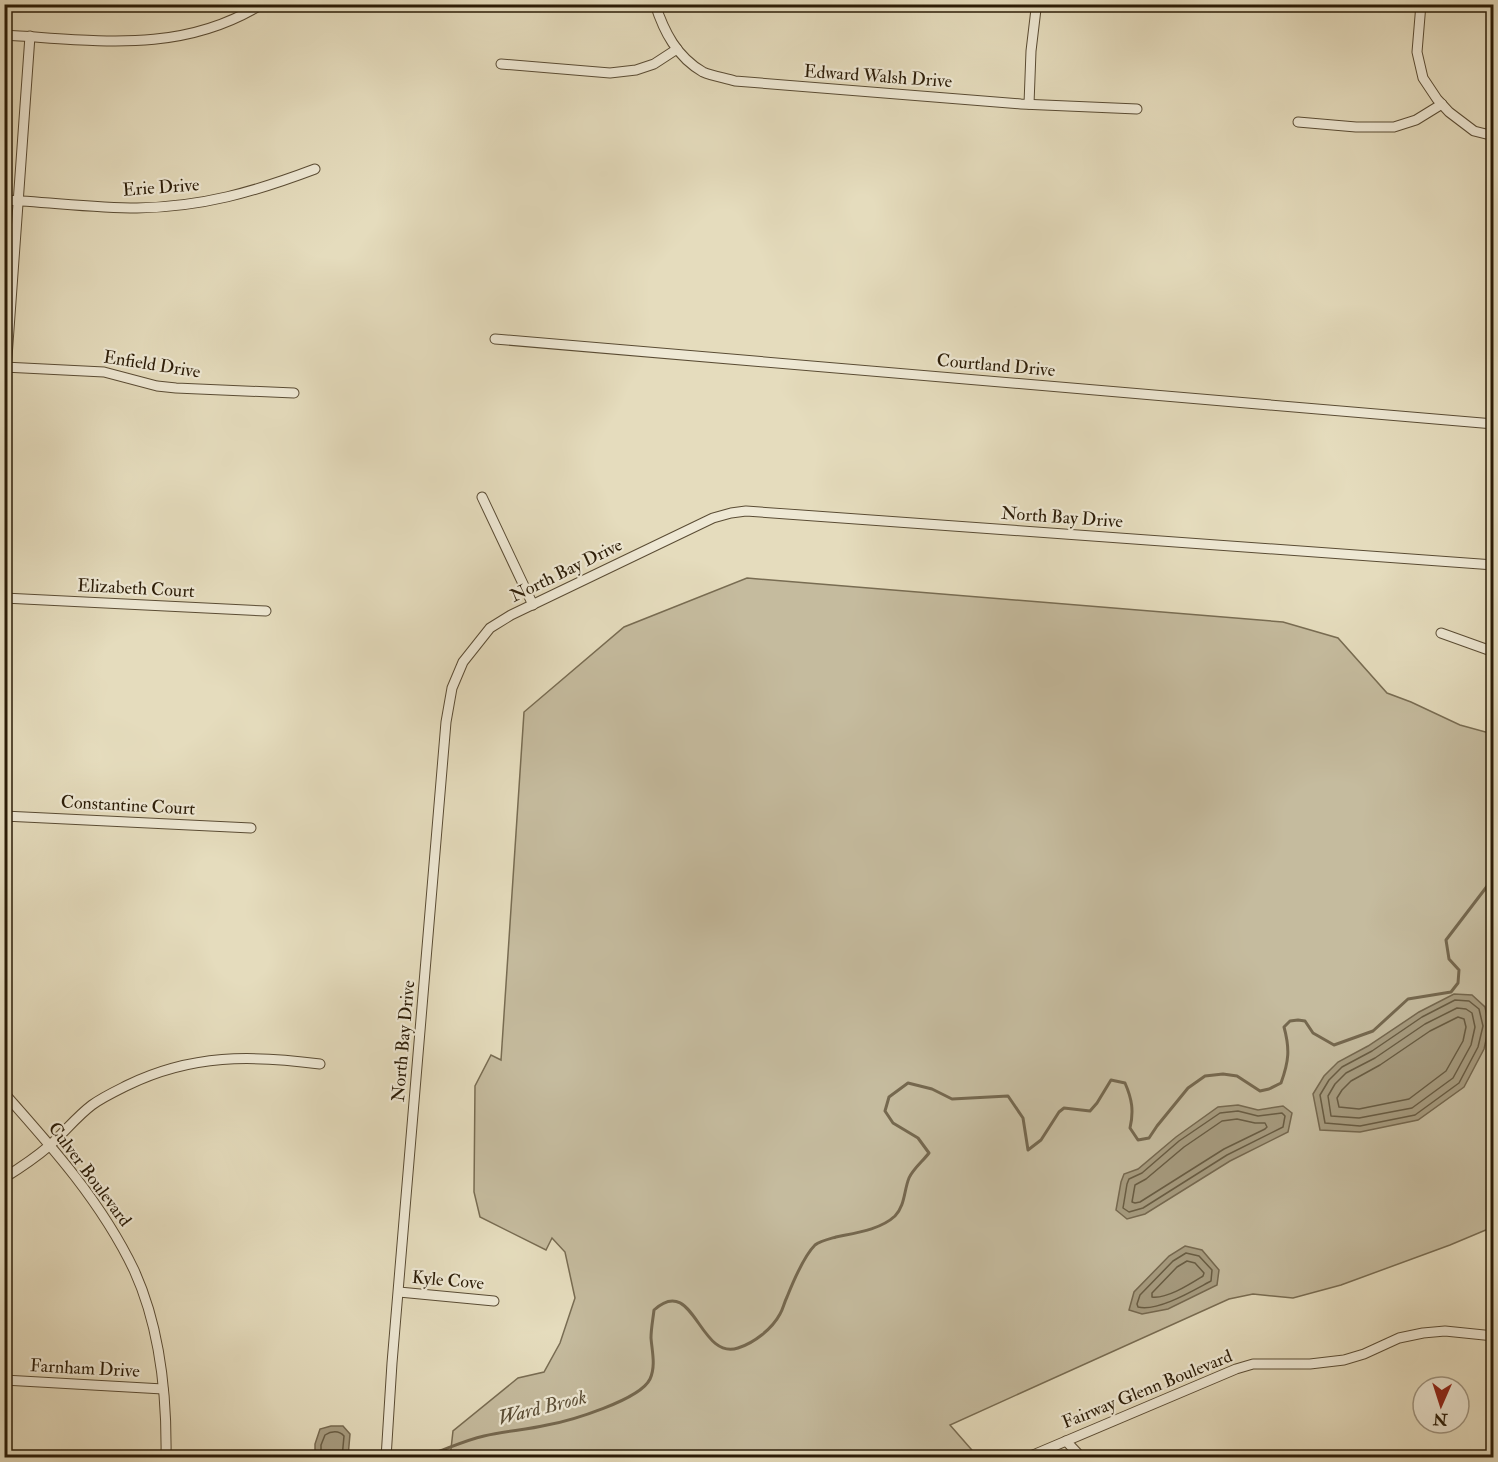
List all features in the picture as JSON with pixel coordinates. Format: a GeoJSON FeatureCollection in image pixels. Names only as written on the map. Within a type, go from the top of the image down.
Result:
{"type":"FeatureCollection","features":[{"type":"Feature","properties":{"kind":"street"},"geometry":{"type":"LineString","coordinates":[[4,35],[128,41],[171,38],[226,23],[262,4]]}},
{"type":"Feature","properties":{"kind":"street","name":"Edward Walsh Drive"},"geometry":{"type":"LineString","coordinates":[[656,4],[671,42],[684,57],[704,72],[735,81],[1029,104],[1137,109]]}},
{"type":"Feature","properties":{"kind":"street"},"geometry":{"type":"LineString","coordinates":[[1029,104],[1036,9],[1039,4]]}},
{"type":"Feature","properties":{"kind":"street"},"geometry":{"type":"LineString","coordinates":[[1421,4],[1418,52],[1423,78],[1449,112],[1474,131],[1494,136]]}},
{"type":"Feature","properties":{"kind":"street"},"geometry":{"type":"LineString","coordinates":[[4,399],[30,36]]}},
{"type":"Feature","properties":{"kind":"street"},"geometry":{"type":"LineString","coordinates":[[501,64],[609,73],[636,70],[654,63],[677,49]]}},
{"type":"Feature","properties":{"kind":"street"},"geometry":{"type":"LineString","coordinates":[[1298,122],[1356,128],[1394,127],[1416,120],[1442,104]]}},
{"type":"Feature","properties":{"kind":"street","name":"Erie Drive"},"geometry":{"type":"LineString","coordinates":[[4,200],[128,208],[170,206],[218,200],[242,194],[315,169]]}},
{"type":"Feature","properties":{"kind":"street","name":"Courtland Drive"},"geometry":{"type":"LineString","coordinates":[[495,339],[1494,424]]}},
{"type":"Feature","properties":{"kind":"street","name":"Enfield Drive"},"geometry":{"type":"LineString","coordinates":[[5,367],[104,372],[156,386],[176,388],[294,393]]}},
{"type":"Feature","properties":{"kind":"street"},"geometry":{"type":"LineString","coordinates":[[482,497],[533,605]]}},
{"type":"Feature","properties":{"kind":"street","name":"North Bay Drive"},"geometry":{"type":"LineString","coordinates":[[386,1458],[445,734],[452,688],[463,662],[490,628],[511,615],[713,518],[746,511],[1494,565]]}},
{"type":"Feature","properties":{"kind":"street","name":"Elizabeth Court"},"geometry":{"type":"LineString","coordinates":[[4,598],[266,611]]}},
{"type":"Feature","properties":{"kind":"street"},"geometry":{"type":"LineString","coordinates":[[1441,633],[1494,652]]}},
{"type":"Feature","properties":{"kind":"street","name":"Constantine Court"},"geometry":{"type":"LineString","coordinates":[[4,816],[251,828]]}},
{"type":"Feature","properties":{"kind":"street"},"geometry":{"type":"LineString","coordinates":[[4,1178],[50,1145],[93,1105],[142,1078],[195,1062],[228,1058],[320,1064]]}},
{"type":"Feature","properties":{"kind":"street","name":"Culver Boulevard"},"geometry":{"type":"LineString","coordinates":[[4,1094],[72,1172],[100,1211],[134,1271],[145,1298],[159,1359],[163,1389],[166,1458]]}},
{"type":"Feature","properties":{"kind":"street","name":"Kyle Cove"},"geometry":{"type":"LineString","coordinates":[[399,1292],[494,1301]]}},
{"type":"Feature","properties":{"kind":"street","name":"Fairway Glenn Boulevard"},"geometry":{"type":"LineString","coordinates":[[1026,1458],[1236,1369],[1253,1364],[1310,1364],[1344,1360],[1400,1338],[1423,1333],[1445,1331],[1494,1336]]}},
{"type":"Feature","properties":{"kind":"street","name":"Farnham Drive"},"geometry":{"type":"LineString","coordinates":[[4,1380],[163,1389]]}},
{"type":"Feature","properties":{"kind":"street"},"geometry":{"type":"LineString","coordinates":[[1066,1441],[1082,1458]]}},
{"type":"Feature","properties":{"kind":"shaded area"},"geometry":{"type":"Polygon","coordinates":[[[747,578],[1283,622],[1338,638],[1387,693],[1460,725],[1493,734],[1493,1227],[1341,1285],[1293,1298],[1253,1294],[1229,1299],[950,1425],[978,1457],[450,1458],[453,1431],[518,1378],[544,1372],[560,1343],[575,1298],[565,1252],[552,1238],[546,1250],[480,1217],[474,1192],[475,1086],[491,1055],[501,1060],[524,712],[624,627],[747,578]]]}},
{"type":"Feature","properties":{"kind":"water"},"geometry":{"type":"Polygon","coordinates":[[[1454,994],[1472,995],[1485,1007],[1489,1027],[1484,1049],[1464,1087],[1418,1120],[1360,1132],[1320,1130],[1313,1094],[1324,1076],[1338,1062],[1368,1046],[1419,1012],[1454,994]]]}},
{"type":"Feature","properties":{"kind":"water"},"geometry":{"type":"Polygon","coordinates":[[[1238,1105],[1258,1110],[1283,1106],[1292,1113],[1288,1132],[1230,1161],[1145,1214],[1127,1219],[1116,1210],[1124,1174],[1138,1169],[1176,1137],[1218,1107],[1238,1105]]]}},
{"type":"Feature","properties":{"kind":"water"},"geometry":{"type":"Polygon","coordinates":[[[1185,1246],[1202,1250],[1219,1270],[1217,1285],[1168,1309],[1142,1314],[1129,1310],[1134,1292],[1169,1256],[1185,1246]]]}},
{"type":"Feature","properties":{"kind":"water"},"geometry":{"type":"Polygon","coordinates":[[[343,1426],[350,1434],[348,1457],[315,1457],[315,1444],[320,1429],[343,1426]]]}},
{"type":"Feature","properties":{"kind":"waterway","name":"Ward Brook"},"geometry":{"type":"LineString","coordinates":[[426,1458],[477,1438],[571,1419],[619,1402],[644,1387],[652,1374],[651,1338],[654,1310],[667,1302],[679,1302],[688,1309],[714,1342],[725,1349],[738,1348],[762,1335],[780,1314],[806,1256],[815,1245],[828,1239],[875,1228],[889,1221],[898,1212],[903,1203],[909,1178],[929,1153],[918,1138],[893,1123],[885,1111],[889,1097],[908,1083],[932,1089],[952,1099],[1008,1096],[1023,1118],[1028,1150],[1041,1140],[1064,1108],[1090,1111],[1111,1080],[1125,1083],[1132,1105],[1130,1128],[1138,1140],[1149,1138],[1188,1088],[1205,1076],[1223,1074],[1237,1076],[1260,1091],[1281,1083],[1288,1055],[1284,1027],[1290,1021],[1305,1021],[1313,1033],[1334,1045],[1373,1031],[1408,999],[1451,992],[1458,983],[1459,970],[1449,959],[1446,940],[1488,885],[1494,884]]}}]}
